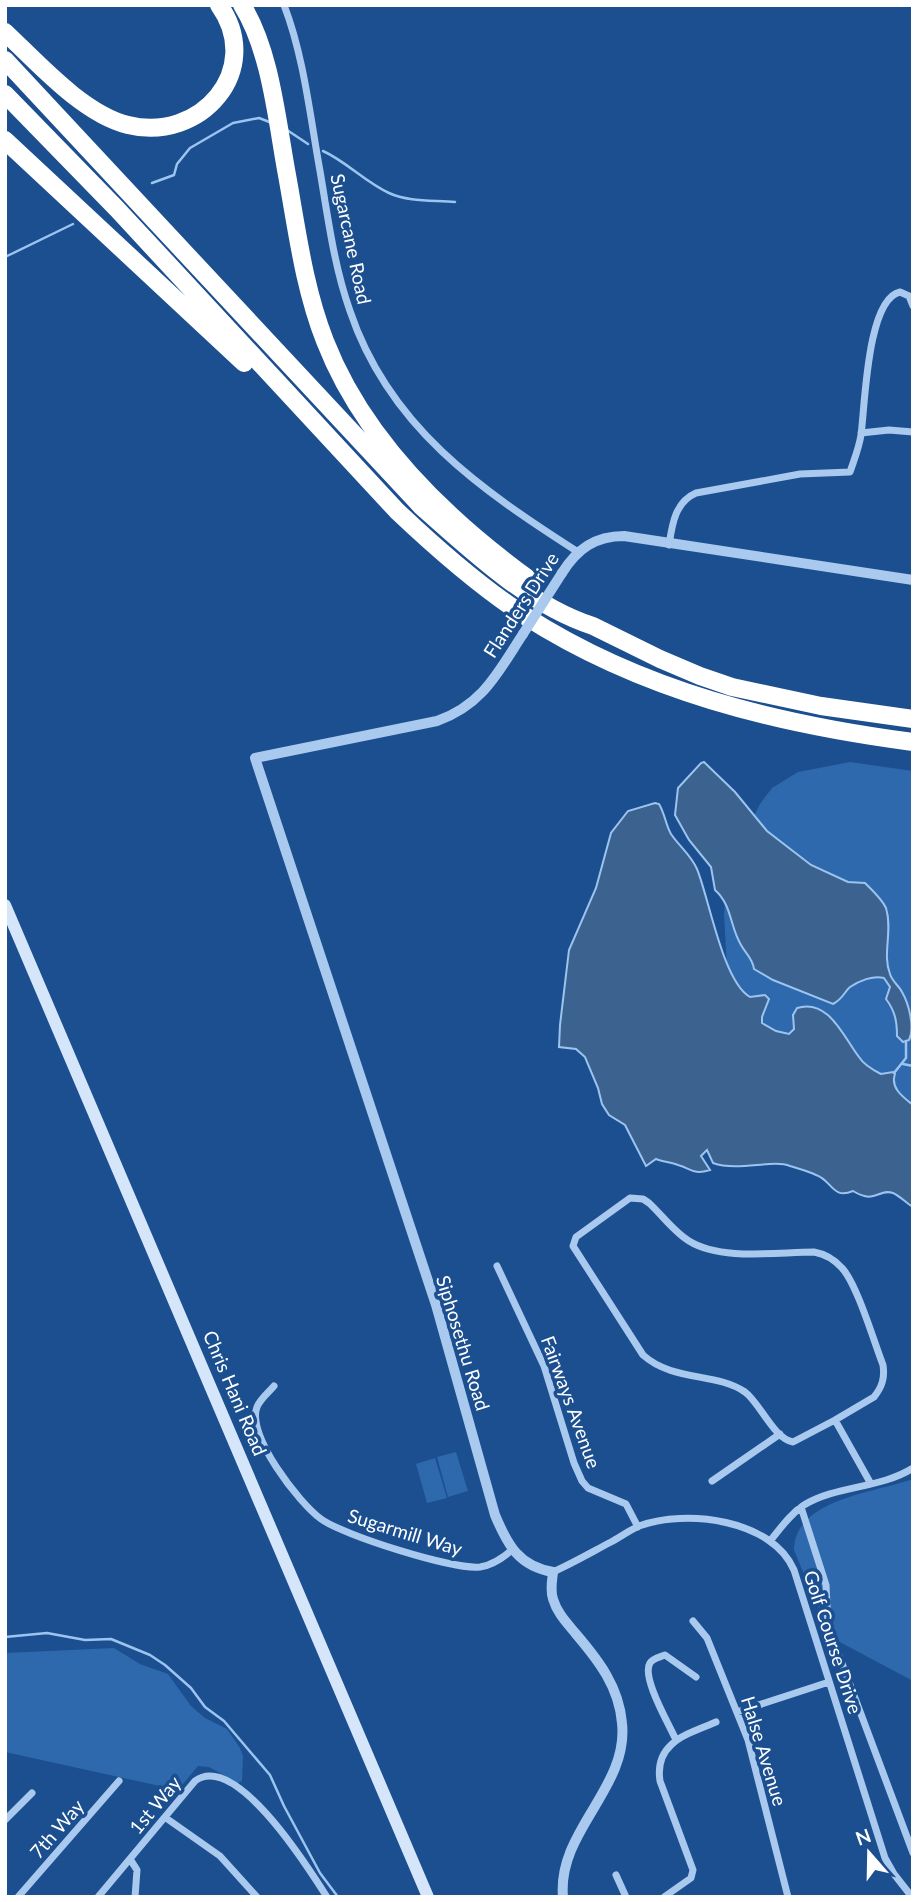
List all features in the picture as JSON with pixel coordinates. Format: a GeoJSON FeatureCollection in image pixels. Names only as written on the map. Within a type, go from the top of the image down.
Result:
{"type":"FeatureCollection","features":[{"type":"Feature","properties":{"kind":"highway"},"geometry":{"type":"LineString","coordinates":[[5,32],[55,78],[101,113],[127,125],[162,128],[178,125],[197,116],[209,107],[227,83],[234,49],[231,28],[219,5]]}},
{"type":"Feature","properties":{"kind":"highway"},"geometry":{"type":"LineString","coordinates":[[243,5],[259,41],[269,82],[312,302],[325,341],[354,400],[395,455],[451,515],[517,570],[593,625]]}},
{"type":"Feature","properties":{"kind":"highway"},"geometry":{"type":"LineString","coordinates":[[5,60],[422,508],[477,556],[511,581],[556,610],[700,677],[732,687],[821,706],[913,719]]}},
{"type":"Feature","properties":{"kind":"highway"},"geometry":{"type":"LineString","coordinates":[[5,94],[117,209],[397,511],[462,569],[527,617],[612,663],[692,695],[756,715],[913,742]]}},
{"type":"Feature","properties":{"kind":"highway"},"geometry":{"type":"LineString","coordinates":[[5,140],[327,438]]}},
{"type":"Feature","properties":{"kind":"main road","name":"Chris Hani Road"},"geometry":{"type":"LineString","coordinates":[[5,905],[428,1897]]}},
{"type":"Feature","properties":{"kind":"street","name":"Sugarcane Road"},"geometry":{"type":"LineString","coordinates":[[284,5],[297,45],[340,277],[350,311],[383,383],[423,435],[474,480],[506,505],[578,552]]}},
{"type":"Feature","properties":{"kind":"street"},"geometry":{"type":"LineString","coordinates":[[669,545],[672,524],[687,497],[800,474],[850,472],[861,433],[868,360],[882,307],[888,297],[900,292],[909,296],[913,306]]}},
{"type":"Feature","properties":{"kind":"street"},"geometry":{"type":"LineString","coordinates":[[861,433],[889,430],[913,432]]}},
{"type":"Feature","properties":{"kind":"street","name":"Flanders Drive"},"geometry":{"type":"LineString","coordinates":[[255,758],[453,716],[472,703],[489,686],[578,552],[609,536],[624,536],[669,545],[913,580]]}},
{"type":"Feature","properties":{"kind":"street","name":"Siphosethu Road"},"geometry":{"type":"LineString","coordinates":[[255,758],[436,1305],[495,1515],[513,1549],[531,1566],[553,1573]]}},
{"type":"Feature","properties":{"kind":"street"},"geometry":{"type":"LineString","coordinates":[[635,1198],[649,1203],[685,1238],[705,1248],[727,1253],[814,1252],[830,1257],[844,1270],[884,1371],[882,1384],[874,1396],[793,1442],[787,1441],[780,1434],[746,1392],[734,1386],[664,1369],[643,1355],[574,1251],[573,1242],[576,1237],[624,1201],[635,1198]]}},
{"type":"Feature","properties":{"kind":"street","name":"Fairways Avenue"},"geometry":{"type":"LineString","coordinates":[[497,1266],[544,1366],[582,1481],[588,1488],[626,1504],[638,1527]]}},
{"type":"Feature","properties":{"kind":"street","name":"Sugarmill Way"},"geometry":{"type":"LineString","coordinates":[[274,1386],[258,1404],[255,1418],[257,1430],[293,1491],[322,1520],[351,1534],[466,1567],[491,1564],[513,1549]]}},
{"type":"Feature","properties":{"kind":"street"},"geometry":{"type":"LineString","coordinates":[[835,1420],[871,1483]]}},
{"type":"Feature","properties":{"kind":"street"},"geometry":{"type":"LineString","coordinates":[[712,1480],[780,1434]]}},
{"type":"Feature","properties":{"kind":"street"},"geometry":{"type":"LineString","coordinates":[[770,1541],[801,1507],[828,1494],[895,1477],[913,1468]]}},
{"type":"Feature","properties":{"kind":"street"},"geometry":{"type":"LineString","coordinates":[[801,1507],[826,1585],[828,1626],[913,1853]]}},
{"type":"Feature","properties":{"kind":"street","name":"Golf Course Drive"},"geometry":{"type":"LineString","coordinates":[[553,1573],[638,1527],[677,1518],[699,1519],[744,1528],[770,1541],[784,1553],[794,1570],[885,1858],[912,1897]]}},
{"type":"Feature","properties":{"kind":"street"},"geometry":{"type":"LineString","coordinates":[[553,1573],[551,1589],[557,1609],[597,1661],[616,1692],[623,1738],[621,1751],[609,1780],[566,1860],[563,1897]]}},
{"type":"Feature","properties":{"kind":"street","name":"Halse Avenue"},"geometry":{"type":"LineString","coordinates":[[693,1621],[707,1638],[752,1754],[788,1897]]}},
{"type":"Feature","properties":{"kind":"street"},"geometry":{"type":"LineString","coordinates":[[676,1740],[650,1684],[649,1664],[665,1655],[696,1677]]}},
{"type":"Feature","properties":{"kind":"street"},"geometry":{"type":"LineString","coordinates":[[737,1712],[829,1682]]}},
{"type":"Feature","properties":{"kind":"street"},"geometry":{"type":"LineString","coordinates":[[664,1897],[693,1875],[691,1862],[659,1774],[665,1752],[676,1740],[716,1722]]}},
{"type":"Feature","properties":{"kind":"street","name":"1st Way"},"geometry":{"type":"LineString","coordinates":[[98,1897],[195,1781],[207,1775],[219,1776],[257,1803],[282,1829],[327,1897]]}},
{"type":"Feature","properties":{"kind":"street","name":"7th Way"},"geometry":{"type":"LineString","coordinates":[[18,1897],[119,1781]]}},
{"type":"Feature","properties":{"kind":"street"},"geometry":{"type":"LineString","coordinates":[[5,1820],[32,1793]]}},
{"type":"Feature","properties":{"kind":"street"},"geometry":{"type":"LineString","coordinates":[[166,1818],[219,1856],[257,1897]]}},
{"type":"Feature","properties":{"kind":"street"},"geometry":{"type":"LineString","coordinates":[[130,1859],[137,1870],[135,1897]]}},
{"type":"Feature","properties":{"kind":"street"},"geometry":{"type":"LineString","coordinates":[[616,1875],[626,1897]]}},
{"type":"Feature","properties":{"kind":"shaded area"},"geometry":{"type":"Polygon","coordinates":[[[704,762],[735,792],[767,831],[811,865],[848,882],[865,883],[882,901],[888,917],[888,966],[891,977],[902,992],[909,1009],[909,1040],[903,1042],[897,1036],[895,1016],[886,999],[890,987],[884,978],[871,978],[850,987],[833,1004],[773,980],[754,969],[751,959],[737,938],[725,902],[715,890],[711,867],[689,840],[675,815],[678,788],[704,762]]]}},
{"type":"Feature","properties":{"kind":"shaded area"},"geometry":{"type":"Polygon","coordinates":[[[850,762],[913,771],[913,1202],[729,1004],[724,914],[726,889],[739,846],[760,804],[772,788],[798,772],[850,762]]]}},
{"type":"Feature","properties":{"kind":"shaded area"},"geometry":{"type":"Polygon","coordinates":[[[659,804],[671,834],[697,869],[732,975],[750,997],[765,995],[769,999],[762,1023],[776,1031],[789,1034],[794,1029],[793,1015],[797,1008],[808,1006],[818,1009],[834,1022],[866,1065],[881,1074],[895,1074],[896,1088],[913,1105],[913,1207],[888,1192],[867,1197],[853,1191],[841,1193],[821,1177],[783,1164],[733,1166],[713,1163],[707,1150],[701,1156],[710,1170],[696,1172],[656,1159],[646,1166],[625,1125],[609,1115],[602,1104],[585,1057],[576,1049],[559,1047],[569,950],[596,888],[611,833],[628,811],[659,804]]]}},
{"type":"Feature","properties":{"kind":"shaded area"},"geometry":{"type":"Polygon","coordinates":[[[456,1452],[468,1491],[448,1497],[437,1457],[456,1452]]]}},
{"type":"Feature","properties":{"kind":"shaded area"},"geometry":{"type":"Polygon","coordinates":[[[435,1458],[447,1498],[427,1503],[416,1464],[435,1458]]]}},
{"type":"Feature","properties":{"kind":"shaded area"},"geometry":{"type":"Polygon","coordinates":[[[913,1479],[913,1681],[836,1640],[815,1601],[794,1550],[798,1533],[808,1519],[822,1509],[840,1500],[913,1479]]]}},
{"type":"Feature","properties":{"kind":"shaded area"},"geometry":{"type":"Polygon","coordinates":[[[114,1648],[140,1664],[168,1674],[191,1706],[205,1718],[227,1729],[243,1756],[242,1781],[238,1783],[209,1767],[198,1766],[178,1790],[5,1752],[5,1653],[114,1648]]]}},
{"type":"Feature","properties":{"kind":"waterway"},"geometry":{"type":"LineString","coordinates":[[152,183],[174,175],[177,164],[190,148],[233,123],[259,118],[272,123]]}},
{"type":"Feature","properties":{"kind":"waterway"},"geometry":{"type":"LineString","coordinates":[[287,130],[308,144]]}},
{"type":"Feature","properties":{"kind":"waterway"},"geometry":{"type":"LineString","coordinates":[[323,151],[396,196],[455,202]]}},
{"type":"Feature","properties":{"kind":"waterway"},"geometry":{"type":"LineString","coordinates":[[5,257],[73,224]]}},
{"type":"Feature","properties":{"kind":"waterway"},"geometry":{"type":"LineString","coordinates":[[894,1073],[906,1058],[906,1041]]}},
{"type":"Feature","properties":{"kind":"waterway"},"geometry":{"type":"LineString","coordinates":[[903,1064],[913,1066]]}},
{"type":"Feature","properties":{"kind":"waterway"},"geometry":{"type":"LineString","coordinates":[[5,1637],[47,1633],[85,1640],[111,1639],[150,1655],[165,1665],[191,1688],[205,1707],[224,1721],[270,1775],[320,1873],[338,1897]]}}]}
